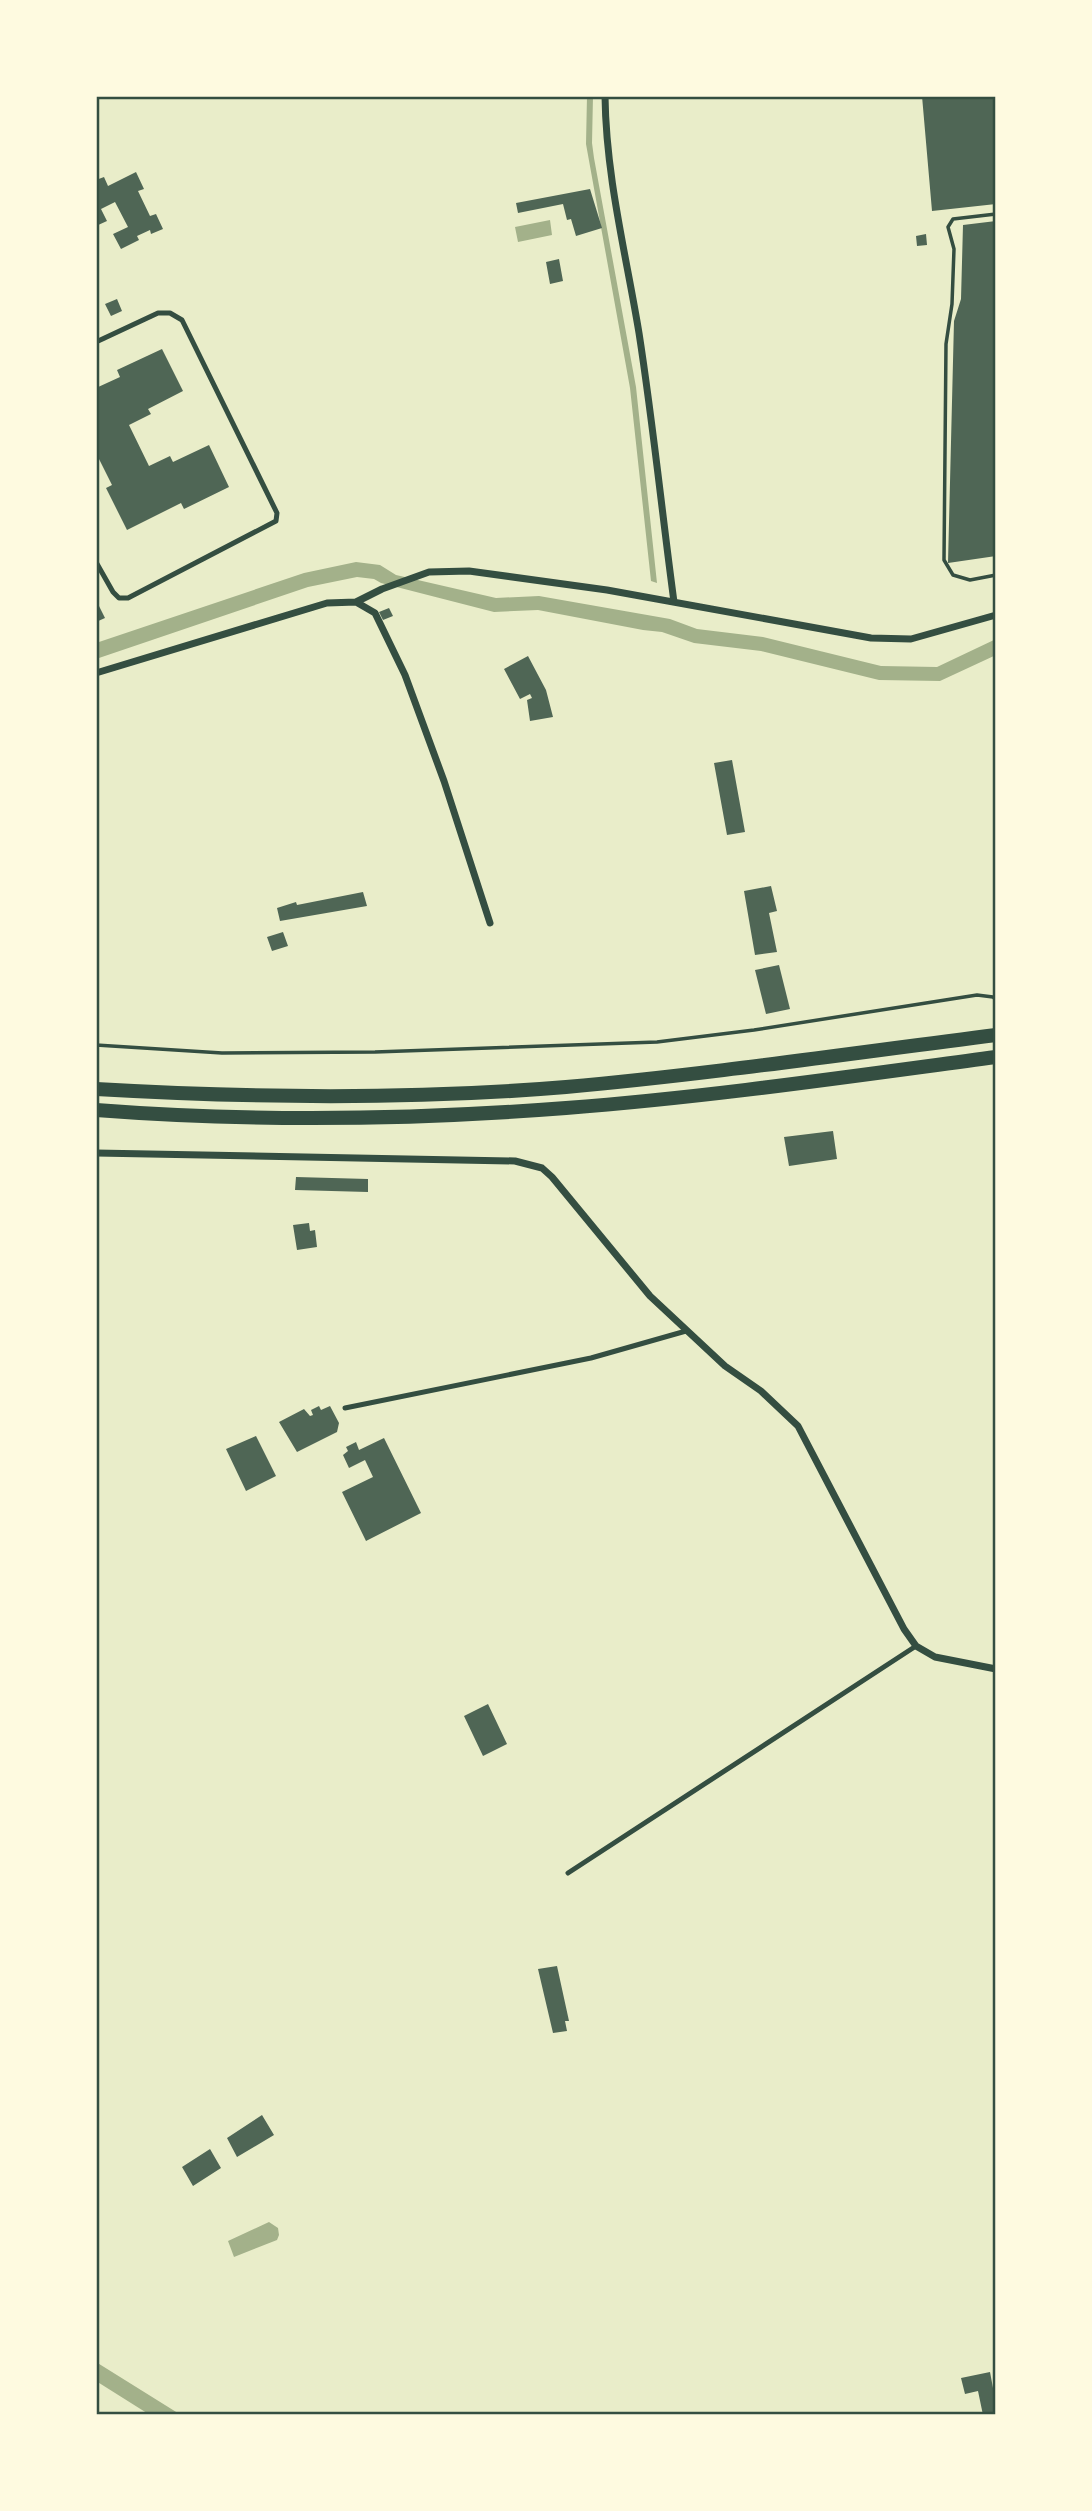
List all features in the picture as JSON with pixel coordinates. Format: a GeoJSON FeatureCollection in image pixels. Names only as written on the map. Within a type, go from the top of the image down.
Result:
{"type":"FeatureCollection","features":[{"type":"Feature","properties":{"kind":"main road"},"geometry":{"type":"LineString","coordinates":[[96,1088],[181,1094],[407,1096],[538,1088],[702,1073],[996,1035]]}},
{"type":"Feature","properties":{"kind":"main road"},"geometry":{"type":"LineString","coordinates":[[96,1110],[181,1116],[405,1117],[566,1108],[705,1094],[996,1057]]}},
{"type":"Feature","properties":{"kind":"street"},"geometry":{"type":"LineString","coordinates":[[605,96],[612,189],[650,402],[674,602]]}},
{"type":"Feature","properties":{"kind":"street"},"geometry":{"type":"LineString","coordinates":[[96,673],[327,603],[356,602],[429,572],[469,571],[607,590],[871,638],[911,639],[996,615]]}},
{"type":"Feature","properties":{"kind":"street"},"geometry":{"type":"LineString","coordinates":[[356,602],[375,613],[405,675],[444,781],[490,923]]}},
{"type":"Feature","properties":{"kind":"street"},"geometry":{"type":"LineString","coordinates":[[96,1153],[514,1161],[542,1168],[569,1195],[650,1296],[725,1366],[761,1391],[798,1426],[904,1629],[916,1646],[935,1657],[996,1668]]}},
{"type":"Feature","properties":{"kind":"lane"},"geometry":{"type":"LineString","coordinates":[[96,342],[158,313],[170,313],[182,320],[277,513],[276,521],[128,598],[119,598],[113,592],[96,562]]}},
{"type":"Feature","properties":{"kind":"lane"},"geometry":{"type":"LineString","coordinates":[[345,1408],[591,1358],[686,1331]]}},
{"type":"Feature","properties":{"kind":"lane"},"geometry":{"type":"LineString","coordinates":[[568,1873],[916,1646]]}},
{"type":"Feature","properties":{"kind":"path"},"geometry":{"type":"LineString","coordinates":[[996,214],[953,219],[948,227],[954,249],[952,304],[946,344],[944,547],[944,560],[953,575],[970,580],[996,575]]}},
{"type":"Feature","properties":{"kind":"path"},"geometry":{"type":"LineString","coordinates":[[96,1045],[236,1053],[374,1052],[657,1042],[754,1030],[977,995],[993,997],[996,1000]]}},
{"type":"Feature","properties":{"kind":"shaded area"},"geometry":{"type":"Polygon","coordinates":[[[587,96],[593,96],[594,158],[636,387],[657,583],[651,581],[630,388],[586,144],[587,96]]]}},
{"type":"Feature","properties":{"kind":"shaded area"},"geometry":{"type":"Polygon","coordinates":[[[550,220],[552,235],[518,242],[515,227],[550,220]]]}},
{"type":"Feature","properties":{"kind":"shaded area"},"geometry":{"type":"Polygon","coordinates":[[[356,562],[380,565],[396,575],[496,598],[539,596],[670,619],[697,629],[763,637],[881,666],[937,667],[996,639],[996,655],[940,681],[879,680],[761,651],[694,643],[662,632],[538,610],[494,612],[374,579],[357,577],[308,587],[96,659],[96,643],[304,573],[356,562]]]}},
{"type":"Feature","properties":{"kind":"shaded area"},"geometry":{"type":"Polygon","coordinates":[[[269,2222],[278,2228],[277,2240],[234,2257],[228,2241],[269,2222]]]}},
{"type":"Feature","properties":{"kind":"shaded area"},"geometry":{"type":"Polygon","coordinates":[[[96,2362],[181,2415],[150,2415],[96,2381],[96,2362]]]}},
{"type":"Feature","properties":{"kind":"building"},"geometry":{"type":"Polygon","coordinates":[[[922,96],[996,96],[996,204],[932,211],[922,96]]]}},
{"type":"Feature","properties":{"kind":"building"},"geometry":{"type":"Polygon","coordinates":[[[136,172],[144,189],[138,191],[150,216],[156,214],[163,229],[151,234],[150,230],[137,236],[139,240],[121,249],[113,234],[128,227],[115,202],[101,209],[107,221],[96,226],[96,180],[104,177],[108,186],[136,172]]]}},
{"type":"Feature","properties":{"kind":"building"},"geometry":{"type":"Polygon","coordinates":[[[590,189],[602,228],[576,236],[571,219],[567,220],[563,204],[518,213],[516,203],[590,189]]]}},
{"type":"Feature","properties":{"kind":"building"},"geometry":{"type":"Polygon","coordinates":[[[996,221],[996,556],[948,563],[954,321],[961,299],[963,225],[996,221]]]}},
{"type":"Feature","properties":{"kind":"building"},"geometry":{"type":"Polygon","coordinates":[[[926,234],[927,245],[917,246],[916,236],[926,234]]]}},
{"type":"Feature","properties":{"kind":"building"},"geometry":{"type":"Polygon","coordinates":[[[559,259],[563,281],[550,284],[546,262],[559,259]]]}},
{"type":"Feature","properties":{"kind":"building"},"geometry":{"type":"Polygon","coordinates":[[[117,299],[122,311],[111,316],[105,304],[117,299]]]}},
{"type":"Feature","properties":{"kind":"building"},"geometry":{"type":"Polygon","coordinates":[[[162,349],[183,391],[148,409],[151,414],[129,425],[149,466],[170,456],[173,462],[209,445],[229,487],[184,509],[181,503],[127,530],[106,488],[112,485],[96,453],[96,388],[120,377],[117,370],[162,349]]]}},
{"type":"Feature","properties":{"kind":"building"},"geometry":{"type":"Polygon","coordinates":[[[96,600],[105,618],[96,622],[96,600]]]}},
{"type":"Feature","properties":{"kind":"building"},"geometry":{"type":"Polygon","coordinates":[[[389,608],[393,616],[383,620],[379,612],[389,608]]]}},
{"type":"Feature","properties":{"kind":"building"},"geometry":{"type":"Polygon","coordinates":[[[528,656],[546,690],[553,717],[530,721],[527,700],[532,698],[530,694],[520,699],[504,669],[528,656]]]}},
{"type":"Feature","properties":{"kind":"building"},"geometry":{"type":"Polygon","coordinates":[[[732,760],[745,832],[727,835],[714,763],[732,760]]]}},
{"type":"Feature","properties":{"kind":"building"},"geometry":{"type":"Polygon","coordinates":[[[771,886],[777,911],[769,913],[777,952],[755,955],[744,891],[771,886]]]}},
{"type":"Feature","properties":{"kind":"building"},"geometry":{"type":"Polygon","coordinates":[[[363,892],[367,906],[280,921],[277,908],[296,902],[297,905],[363,892]]]}},
{"type":"Feature","properties":{"kind":"building"},"geometry":{"type":"Polygon","coordinates":[[[283,932],[288,946],[272,951],[267,937],[283,932]]]}},
{"type":"Feature","properties":{"kind":"building"},"geometry":{"type":"Polygon","coordinates":[[[779,965],[790,1009],[766,1014],[755,970],[779,965]]]}},
{"type":"Feature","properties":{"kind":"building"},"geometry":{"type":"Polygon","coordinates":[[[833,1131],[837,1159],[789,1166],[784,1137],[833,1131]]]}},
{"type":"Feature","properties":{"kind":"building"},"geometry":{"type":"Polygon","coordinates":[[[296,1177],[368,1179],[368,1192],[295,1190],[296,1177]]]}},
{"type":"Feature","properties":{"kind":"building"},"geometry":{"type":"Polygon","coordinates":[[[309,1223],[310,1231],[315,1230],[317,1247],[297,1250],[293,1225],[309,1223]]]}},
{"type":"Feature","properties":{"kind":"building"},"geometry":{"type":"Polygon","coordinates":[[[319,1406],[321,1410],[330,1406],[339,1423],[337,1432],[297,1452],[279,1422],[304,1409],[310,1416],[313,1415],[311,1410],[319,1406]]]}},
{"type":"Feature","properties":{"kind":"building"},"geometry":{"type":"Polygon","coordinates":[[[256,1436],[276,1476],[246,1491],[226,1449],[256,1436]]]}},
{"type":"Feature","properties":{"kind":"building"},"geometry":{"type":"Polygon","coordinates":[[[384,1438],[421,1513],[366,1541],[342,1492],[373,1477],[365,1460],[349,1468],[343,1455],[348,1451],[346,1447],[356,1442],[359,1450],[384,1438]]]}},
{"type":"Feature","properties":{"kind":"building"},"geometry":{"type":"Polygon","coordinates":[[[488,1704],[507,1744],[483,1756],[464,1716],[488,1704]]]}},
{"type":"Feature","properties":{"kind":"building"},"geometry":{"type":"Polygon","coordinates":[[[557,1966],[569,2021],[565,2021],[567,2031],[553,2033],[538,1969],[557,1966]]]}},
{"type":"Feature","properties":{"kind":"building"},"geometry":{"type":"Polygon","coordinates":[[[262,2115],[274,2135],[237,2157],[227,2138],[262,2115]]]}},
{"type":"Feature","properties":{"kind":"building"},"geometry":{"type":"Polygon","coordinates":[[[210,2149],[221,2168],[193,2186],[182,2167],[210,2149]]]}},
{"type":"Feature","properties":{"kind":"building"},"geometry":{"type":"Polygon","coordinates":[[[990,2372],[993,2388],[996,2387],[996,2415],[983,2415],[978,2391],[965,2394],[961,2378],[990,2372]]]}}]}
